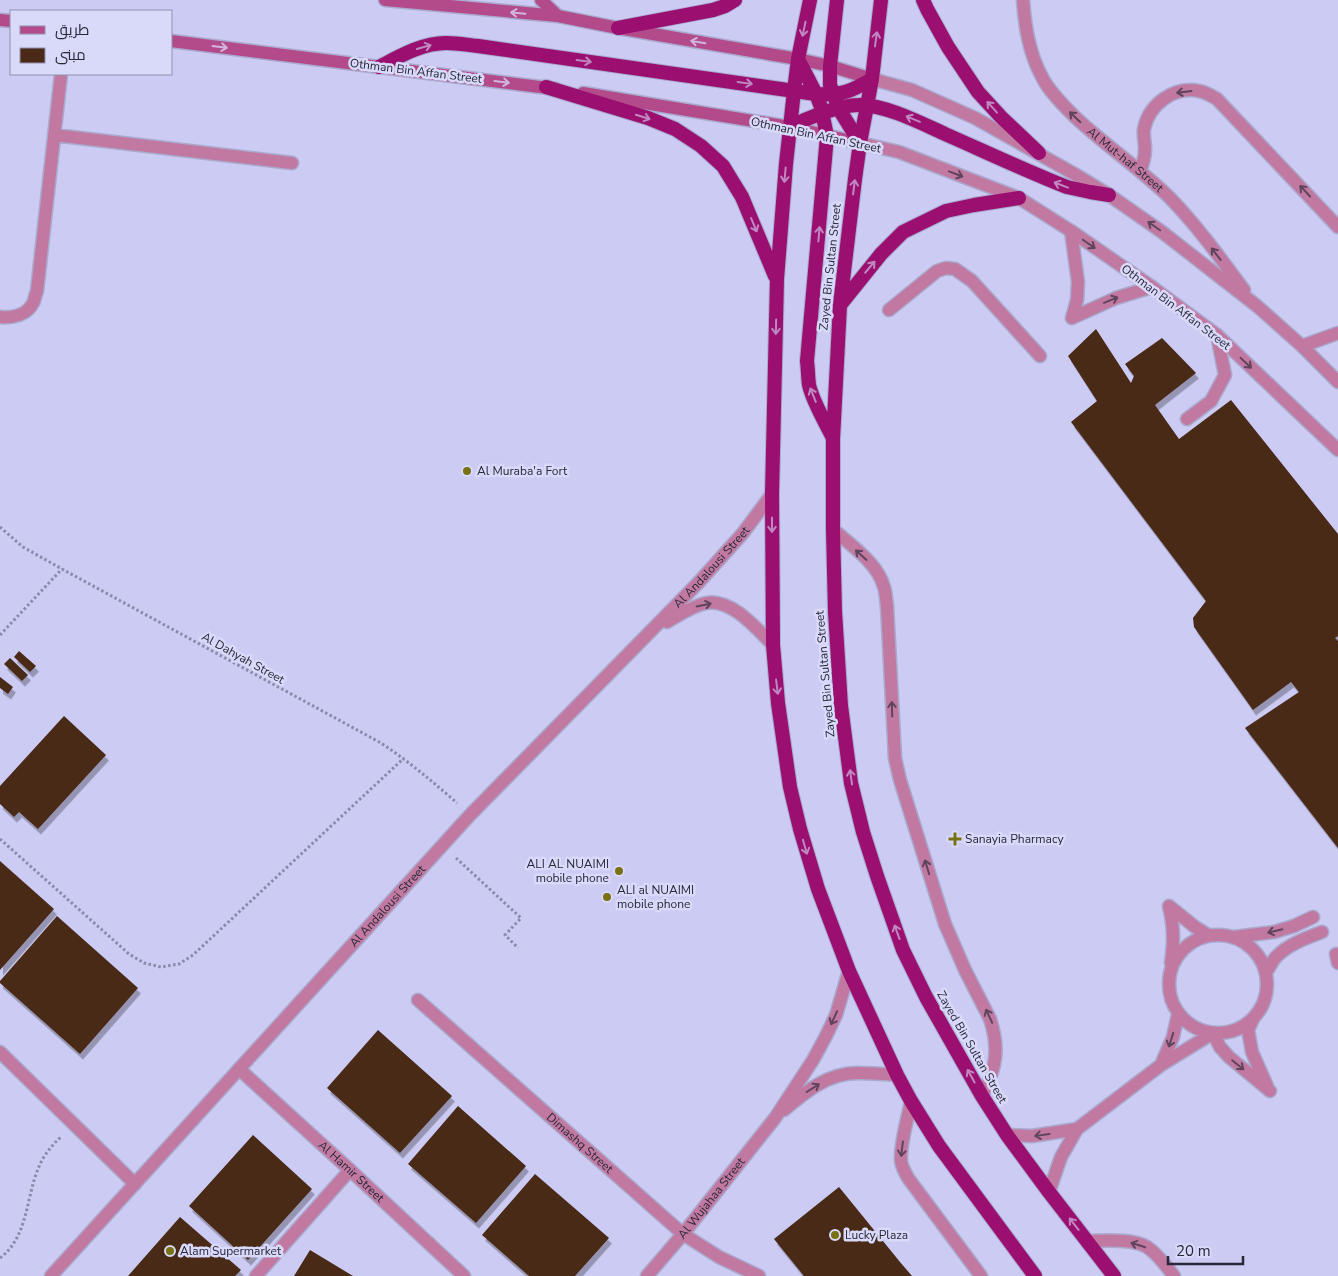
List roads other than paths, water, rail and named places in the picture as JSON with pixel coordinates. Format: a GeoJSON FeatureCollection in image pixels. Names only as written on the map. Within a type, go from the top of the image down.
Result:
{"type":"FeatureCollection","features":[{"type":"Feature","properties":{"kind":"highway"},"geometry":{"type":"LineString","coordinates":[[618,28],[713,10],[735,0]]}},
{"type":"Feature","properties":{"kind":"highway"},"geometry":{"type":"LineString","coordinates":[[810,0],[798,58],[794,91],[777,279],[772,494],[773,645],[778,703],[792,796],[818,889],[849,971],[897,1075],[939,1146],[1035,1276]]}},
{"type":"Feature","properties":{"kind":"highway"},"geometry":{"type":"LineString","coordinates":[[837,0],[829,76],[838,108],[860,143]]}},
{"type":"Feature","properties":{"kind":"highway","name":"Zayed Bin Sultan Street"},"geometry":{"type":"LineString","coordinates":[[882,0],[872,79],[860,143],[840,305],[833,439],[835,612],[841,706],[851,783],[863,832],[903,950],[926,998],[982,1096],[1007,1135],[1114,1276]]}},
{"type":"Feature","properties":{"kind":"highway"},"geometry":{"type":"LineString","coordinates":[[924,0],[948,47],[978,92],[1039,153]]}},
{"type":"Feature","properties":{"kind":"highway"},"geometry":{"type":"LineString","coordinates":[[379,67],[406,52],[428,45],[446,43],[816,94],[833,95],[854,90],[872,79]]}},
{"type":"Feature","properties":{"kind":"highway"},"geometry":{"type":"LineString","coordinates":[[798,58],[816,94],[823,113],[827,136],[808,373],[814,397],[833,439]]}},
{"type":"Feature","properties":{"kind":"highway"},"geometry":{"type":"LineString","coordinates":[[546,87],[648,118],[675,129],[701,146],[723,166],[742,197],[777,279]]}},
{"type":"Feature","properties":{"kind":"highway"},"geometry":{"type":"LineString","coordinates":[[790,127],[838,108],[858,104],[867,105],[907,117],[1067,188],[1109,195]]}},
{"type":"Feature","properties":{"kind":"highway"},"geometry":{"type":"LineString","coordinates":[[840,305],[881,254],[903,232],[946,211],[974,204],[1019,198]]}},
{"type":"Feature","properties":{"kind":"main road"},"geometry":{"type":"LineString","coordinates":[[385,0],[558,16],[798,58],[872,79]]}},
{"type":"Feature","properties":{"kind":"main road"},"geometry":{"type":"LineString","coordinates":[[541,0],[558,16]]}},
{"type":"Feature","properties":{"kind":"main road","name":"Othman Bin Affan Street"},"geometry":{"type":"LineString","coordinates":[[172,41],[546,87],[790,127],[860,143]]}},
{"type":"Feature","properties":{"kind":"street","name":"Al Mut-haf Street"},"geometry":{"type":"LineString","coordinates":[[1023,0],[1025,24],[1032,54],[1042,78],[1061,103],[1089,130],[1170,198],[1194,225],[1256,306]]}},
{"type":"Feature","properties":{"kind":"street"},"geometry":{"type":"LineString","coordinates":[[0,317],[10,318],[23,314],[33,304],[37,291],[61,75]]}},
{"type":"Feature","properties":{"kind":"street"},"geometry":{"type":"LineString","coordinates":[[872,79],[912,90],[975,118],[1039,153],[1109,195],[1162,232],[1256,306],[1302,346],[1338,382]]}},
{"type":"Feature","properties":{"kind":"street"},"geometry":{"type":"LineString","coordinates":[[1140,171],[1145,155],[1144,131],[1150,113],[1163,98],[1181,91],[1200,91],[1218,98],[1338,227]]}},
{"type":"Feature","properties":{"kind":"street"},"geometry":{"type":"LineString","coordinates":[[54,135],[292,163]]}},
{"type":"Feature","properties":{"kind":"street","name":"Othman Bin Affan Street"},"geometry":{"type":"LineString","coordinates":[[860,143],[899,152],[1019,198],[1071,231],[1217,335],[1338,450]]}},
{"type":"Feature","properties":{"kind":"street"},"geometry":{"type":"LineString","coordinates":[[1071,231],[1078,282],[1077,300],[1072,318],[1116,298],[1152,287]]}},
{"type":"Feature","properties":{"kind":"street"},"geometry":{"type":"LineString","coordinates":[[889,310],[937,271],[946,268],[956,269],[972,281],[1040,356]]}},
{"type":"Feature","properties":{"kind":"street"},"geometry":{"type":"LineString","coordinates":[[1302,346],[1338,333]]}},
{"type":"Feature","properties":{"kind":"street"},"geometry":{"type":"LineString","coordinates":[[1187,419],[1211,401],[1224,375],[1217,335]]}},
{"type":"Feature","properties":{"kind":"street","name":"Al Andalousi Street"},"geometry":{"type":"LineString","coordinates":[[51,1276],[470,815],[699,582],[743,533],[772,494]]}},
{"type":"Feature","properties":{"kind":"street"},"geometry":{"type":"LineString","coordinates":[[833,529],[871,564],[885,588],[895,758],[900,780],[954,948],[990,1018],[994,1030],[996,1061],[991,1079],[982,1096]]}},
{"type":"Feature","properties":{"kind":"street","name":"Al Andalousi Street"},"geometry":{"type":"LineString","coordinates":[[646,636],[683,612],[706,603],[725,605],[748,620],[773,645]]}},
{"type":"Feature","properties":{"kind":"street"},"geometry":{"type":"LineString","coordinates":[[1208,935],[1169,906],[1174,944],[1168,983],[1170,999],[1178,1014],[1194,1027],[1213,1033],[1228,1032],[1241,1027],[1253,1018]]}},
{"type":"Feature","properties":{"kind":"street"},"geometry":{"type":"LineString","coordinates":[[1234,937],[1274,932],[1294,926],[1313,917]]}},
{"type":"Feature","properties":{"kind":"street"},"geometry":{"type":"LineString","coordinates":[[1266,973],[1276,957],[1290,946],[1322,932]]}},
{"type":"Feature","properties":{"kind":"street"},"geometry":{"type":"LineString","coordinates":[[1171,968],[1176,956],[1185,946],[1196,939],[1208,935],[1221,934],[1234,937],[1255,951],[1266,973],[1267,990],[1262,1005],[1253,1018],[1248,1030],[1252,1052],[1270,1091],[1229,1057],[1213,1033]]}},
{"type":"Feature","properties":{"kind":"street"},"geometry":{"type":"LineString","coordinates":[[1338,957],[1336,954],[1338,964]]}},
{"type":"Feature","properties":{"kind":"street","name":"Al Wujahaa Street"},"geometry":{"type":"LineString","coordinates":[[646,1276],[683,1234],[775,1118],[813,1060],[829,1029],[841,1001],[849,971]]}},
{"type":"Feature","properties":{"kind":"street","name":"Dimashq Street"},"geometry":{"type":"LineString","coordinates":[[418,1000],[683,1234],[719,1257],[754,1275]]}},
{"type":"Feature","properties":{"kind":"street"},"geometry":{"type":"LineString","coordinates":[[1161,1065],[1173,1037],[1178,1014]]}},
{"type":"Feature","properties":{"kind":"street"},"geometry":{"type":"LineString","coordinates":[[1049,1192],[1061,1157],[1077,1129],[1161,1065],[1213,1033]]}},
{"type":"Feature","properties":{"kind":"street"},"geometry":{"type":"LineString","coordinates":[[0,1052],[135,1184]]}},
{"type":"Feature","properties":{"kind":"street","name":"Al Hamir Street"},"geometry":{"type":"LineString","coordinates":[[239,1069],[350,1170],[458,1274]]}},
{"type":"Feature","properties":{"kind":"street","name":"Al Wujahaa Street"},"geometry":{"type":"LineString","coordinates":[[775,1118],[806,1092],[834,1077],[855,1073],[897,1075]]}},
{"type":"Feature","properties":{"kind":"street"},"geometry":{"type":"LineString","coordinates":[[911,1101],[902,1146],[902,1168],[981,1276]]}},
{"type":"Feature","properties":{"kind":"street"},"geometry":{"type":"LineString","coordinates":[[1007,1135],[1032,1136],[1077,1129]]}},
{"type":"Feature","properties":{"kind":"street"},"geometry":{"type":"LineString","coordinates":[[256,1276],[350,1170]]}},
{"type":"Feature","properties":{"kind":"street"},"geometry":{"type":"LineString","coordinates":[[1087,1241],[1131,1242],[1145,1246],[1157,1256],[1174,1276]]}},
{"type":"Feature","properties":{"kind":"place","name":"Al Muraba'a Fort"},"geometry":{"type":"Point","coordinates":[467,471]}},
{"type":"Feature","properties":{"kind":"place","name":"Sanayia Pharmacy"},"geometry":{"type":"Point","coordinates":[955,839]}},
{"type":"Feature","properties":{"kind":"place","name":"ALI AL NUAIMI mobile phone"},"geometry":{"type":"Point","coordinates":[619,871]}},
{"type":"Feature","properties":{"kind":"place","name":"ALI al NUAIMI mobile phone"},"geometry":{"type":"Point","coordinates":[607,897]}},
{"type":"Feature","properties":{"kind":"place","name":"Lucky Plaza"},"geometry":{"type":"Point","coordinates":[835,1235]}},
{"type":"Feature","properties":{"kind":"place","name":"Alam Supermarket"},"geometry":{"type":"Point","coordinates":[170,1251]}}]}
